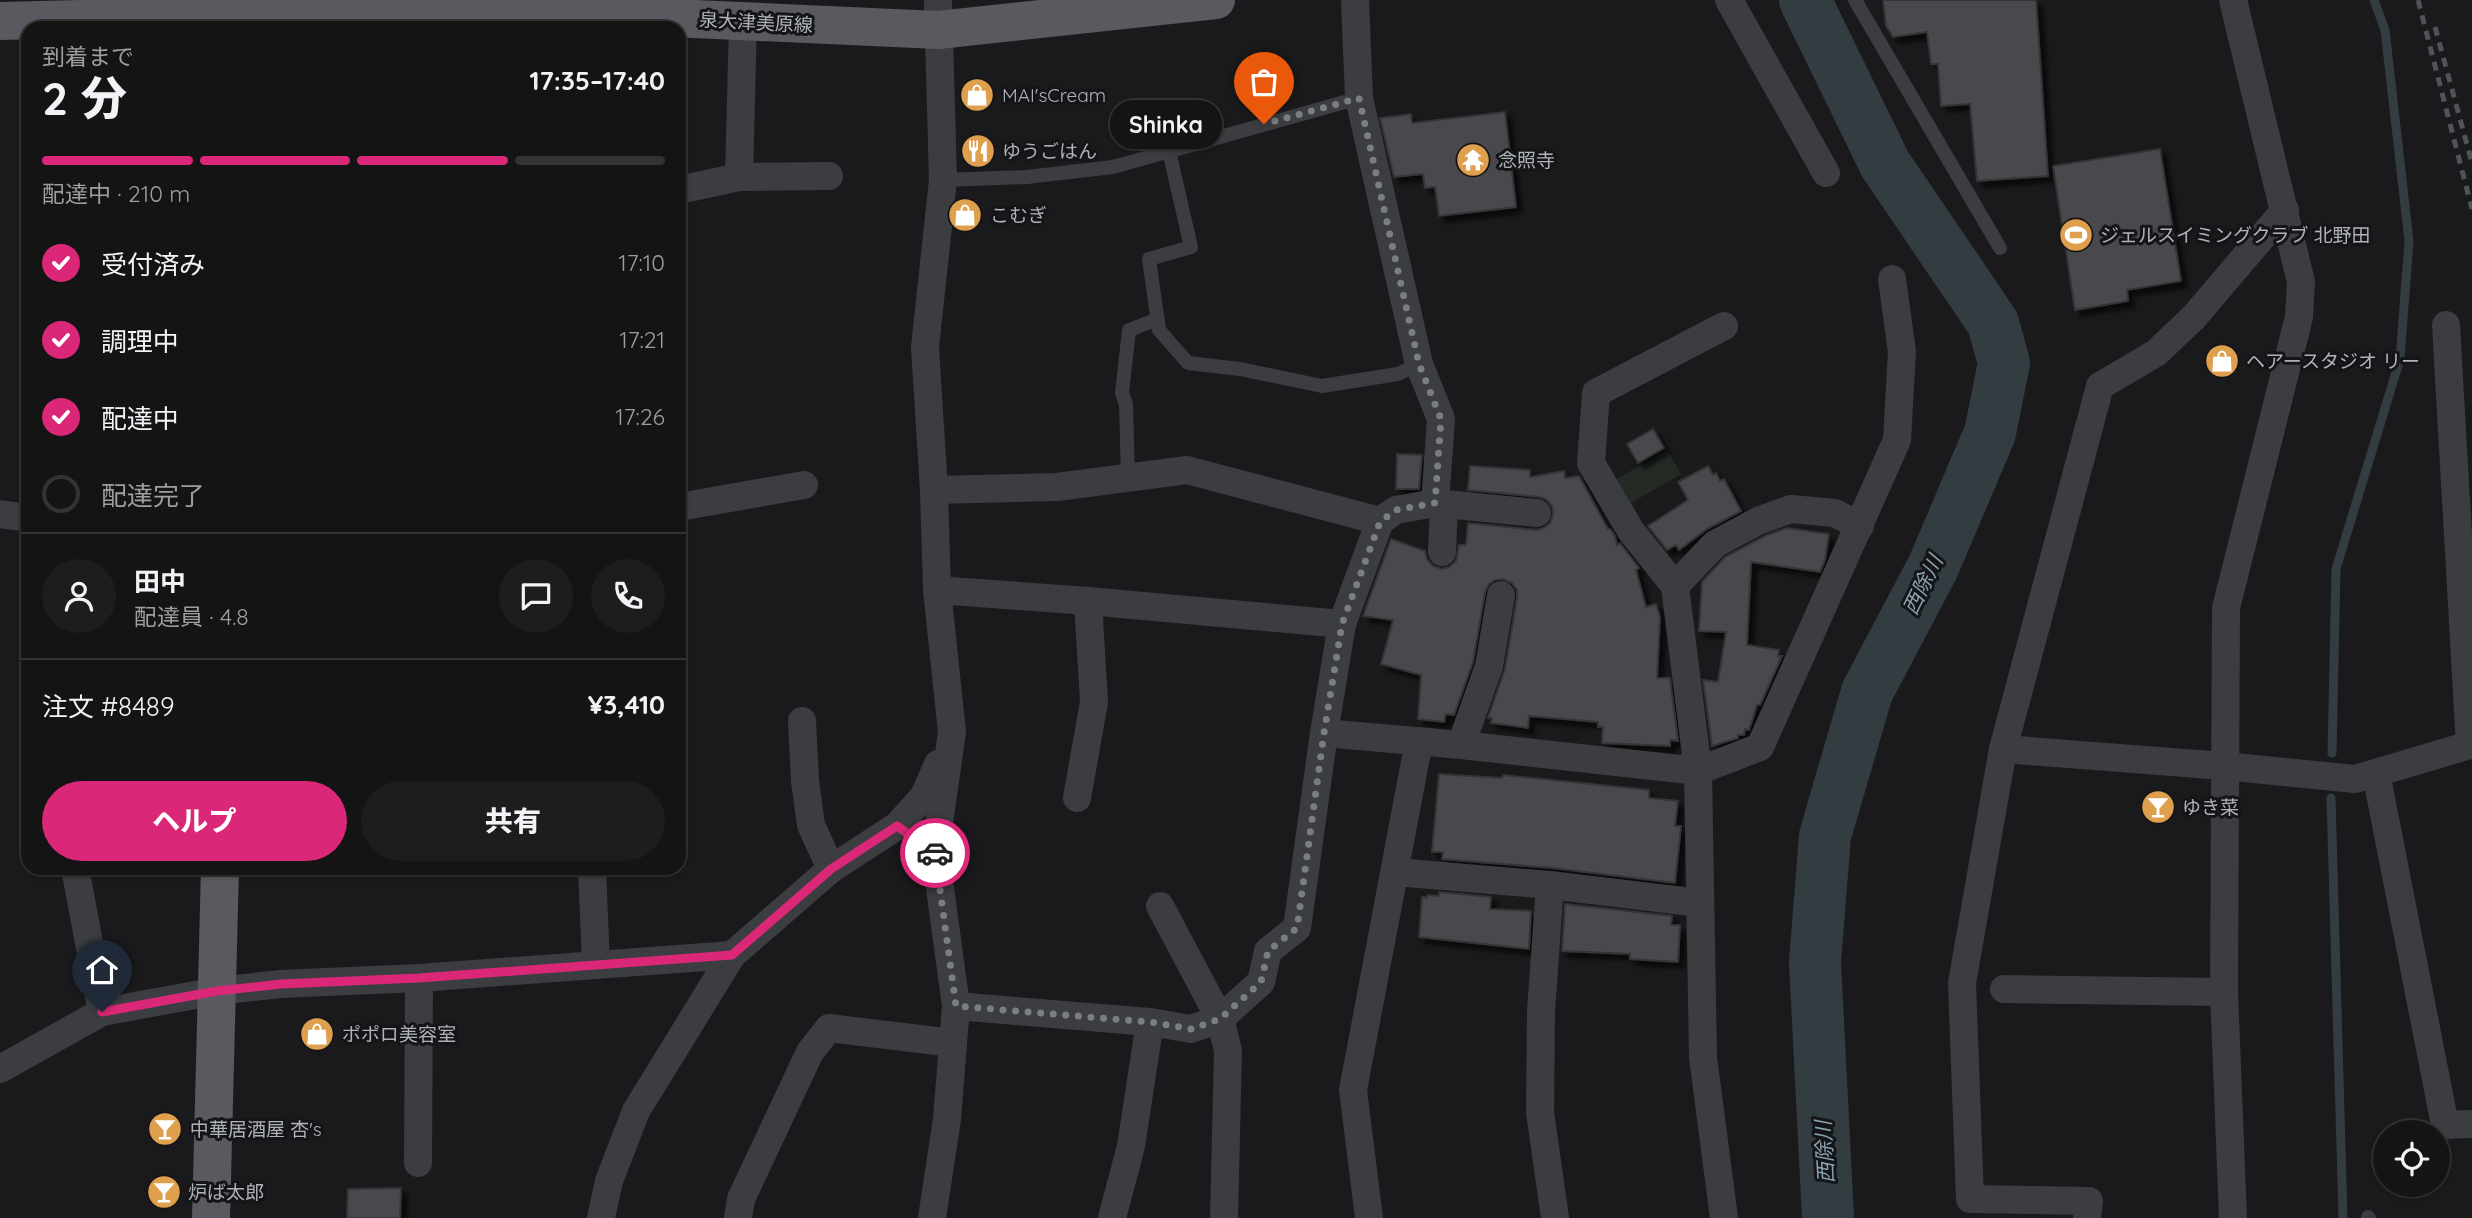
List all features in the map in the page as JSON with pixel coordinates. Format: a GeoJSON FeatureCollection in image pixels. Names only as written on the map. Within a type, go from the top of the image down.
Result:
{"type":"FeatureCollection","features":[{"type":"Feature","properties":{"kind":"main road","name":"泉大津美原線"},"geometry":{"type":"LineString","coordinates":[[0,21],[240,14],[629,16],[743,21],[938,15],[1216,0]]}},
{"type":"Feature","properties":{"kind":"main road"},"geometry":{"type":"LineString","coordinates":[[211,1218],[220,875]]}},
{"type":"Feature","properties":{"kind":"street"},"geometry":{"type":"LineString","coordinates":[[1355,0],[1359,98],[1419,364],[1441,419],[1442,552]]}},
{"type":"Feature","properties":{"kind":"street"},"geometry":{"type":"LineString","coordinates":[[1729,0],[1826,173]]}},
{"type":"Feature","properties":{"kind":"street"},"geometry":{"type":"LineString","coordinates":[[2233,0],[2301,282],[2299,317],[2226,608],[2224,992],[2233,1218]]}},
{"type":"Feature","properties":{"kind":"street"},"geometry":{"type":"LineString","coordinates":[[932,1218],[947,1119],[956,1006],[935,851],[952,732],[937,590],[925,347],[943,180],[938,15]]}},
{"type":"Feature","properties":{"kind":"street"},"geometry":{"type":"LineString","coordinates":[[739,177],[743,21]]}},
{"type":"Feature","properties":{"kind":"street"},"geometry":{"type":"LineString","coordinates":[[686,188],[739,177],[829,176]]}},
{"type":"Feature","properties":{"kind":"street"},"geometry":{"type":"LineString","coordinates":[[2087,1218],[2090,1201],[1970,1199],[1962,983],[2003,749],[2100,386],[2156,353],[2194,317],[2285,210]]}},
{"type":"Feature","properties":{"kind":"street"},"geometry":{"type":"LineString","coordinates":[[1324,733],[1698,771],[1760,747],[1897,439],[1902,352],[1892,279]]}},
{"type":"Feature","properties":{"kind":"street"},"geometry":{"type":"LineString","coordinates":[[2003,749],[2355,779],[2470,745],[2446,325]]}},
{"type":"Feature","properties":{"kind":"street"},"geometry":{"type":"LineString","coordinates":[[1724,326],[1596,393],[1591,463],[1631,531],[1675,586],[1698,771],[1703,1057],[1724,1218]]}},
{"type":"Feature","properties":{"kind":"street"},"geometry":{"type":"LineString","coordinates":[[934,490],[1056,487],[1187,470],[1380,522]]}},
{"type":"Feature","properties":{"kind":"street"},"geometry":{"type":"LineString","coordinates":[[686,506],[804,485]]}},
{"type":"Feature","properties":{"kind":"street"},"geometry":{"type":"LineString","coordinates":[[956,1006],[1150,1022],[1191,1029],[1220,1019],[1261,982],[1268,951],[1297,928],[1342,624],[1380,522],[1396,510],[1440,504],[1537,513]]}},
{"type":"Feature","properties":{"kind":"street"},"geometry":{"type":"LineString","coordinates":[[1675,586],[1715,544],[1758,521],[1791,509],[1835,513],[1860,526]]}},
{"type":"Feature","properties":{"kind":"street"},"geometry":{"type":"LineString","coordinates":[[0,514],[21,517]]}},
{"type":"Feature","properties":{"kind":"street"},"geometry":{"type":"LineString","coordinates":[[937,590],[1342,624]]}},
{"type":"Feature","properties":{"kind":"street"},"geometry":{"type":"LineString","coordinates":[[1461,745],[1489,666],[1501,595]]}},
{"type":"Feature","properties":{"kind":"street"},"geometry":{"type":"LineString","coordinates":[[1077,798],[1094,702],[1088,601]]}},
{"type":"Feature","properties":{"kind":"street"},"geometry":{"type":"LineString","coordinates":[[802,721],[805,781],[811,825],[831,869]]}},
{"type":"Feature","properties":{"kind":"street"},"geometry":{"type":"LineString","coordinates":[[601,1218],[609,1181],[636,1111],[732,955],[831,869],[897,826],[924,796],[952,732]]}},
{"type":"Feature","properties":{"kind":"street"},"geometry":{"type":"LineString","coordinates":[[1369,1218],[1353,1090],[1419,741]]}},
{"type":"Feature","properties":{"kind":"street"},"geometry":{"type":"LineString","coordinates":[[2375,773],[2445,1125],[2472,1124]]}},
{"type":"Feature","properties":{"kind":"street"},"geometry":{"type":"LineString","coordinates":[[897,826],[935,851]]}},
{"type":"Feature","properties":{"kind":"street"},"geometry":{"type":"LineString","coordinates":[[1395,872],[1550,885],[1700,903]]}},
{"type":"Feature","properties":{"kind":"street"},"geometry":{"type":"LineString","coordinates":[[76,875],[102,1012]]}},
{"type":"Feature","properties":{"kind":"street"},"geometry":{"type":"LineString","coordinates":[[592,875],[596,965]]}},
{"type":"Feature","properties":{"kind":"street"},"geometry":{"type":"LineString","coordinates":[[1550,885],[1541,1011],[1540,1112],[1555,1218]]}},
{"type":"Feature","properties":{"kind":"street"},"geometry":{"type":"LineString","coordinates":[[1160,906],[1220,1019],[1228,1050],[1224,1218]]}},
{"type":"Feature","properties":{"kind":"street"},"geometry":{"type":"LineString","coordinates":[[0,1069],[102,1012],[217,991],[281,984],[419,978],[732,955]]}},
{"type":"Feature","properties":{"kind":"street"},"geometry":{"type":"LineString","coordinates":[[418,1163],[419,978]]}},
{"type":"Feature","properties":{"kind":"street"},"geometry":{"type":"LineString","coordinates":[[2004,989],[2224,992]]}},
{"type":"Feature","properties":{"kind":"street"},"geometry":{"type":"LineString","coordinates":[[1112,1218],[1131,1146],[1150,1022]]}},
{"type":"Feature","properties":{"kind":"street"},"geometry":{"type":"LineString","coordinates":[[738,1218],[741,1199],[810,1052],[829,1028],[953,1043]]}},
{"type":"Feature","properties":{"kind":"lane"},"geometry":{"type":"LineString","coordinates":[[1855,0],[2000,248]]}},
{"type":"Feature","properties":{"kind":"lane"},"geometry":{"type":"LineString","coordinates":[[943,180],[1027,177],[1112,167],[1359,98]]}},
{"type":"Feature","properties":{"kind":"lane"},"geometry":{"type":"LineString","coordinates":[[1169,151],[1191,247],[1149,259],[1159,330],[1188,363],[1240,369],[1322,386],[1398,374],[1419,364]]}},
{"type":"Feature","properties":{"kind":"lane"},"geometry":{"type":"LineString","coordinates":[[1128,478],[1126,404],[1122,393],[1129,330],[1158,318]]}},
{"type":"Feature","properties":{"kind":"shaded area"},"geometry":{"type":"Polygon","coordinates":[[[1667,450],[1681,474],[1631,503],[1617,479],[1667,450]]]}},
{"type":"Feature","properties":{"kind":"building"},"geometry":{"type":"Polygon","coordinates":[[[1883,0],[2036,0],[2048,176],[1977,181],[1970,104],[1941,106],[1938,64],[1931,64],[1927,32],[1893,37],[1886,26],[1883,0]]]}},
{"type":"Feature","properties":{"kind":"building"},"geometry":{"type":"Polygon","coordinates":[[[1505,112],[1516,207],[1439,216],[1435,187],[1425,188],[1423,174],[1394,177],[1380,118],[1411,114],[1412,123],[1505,112]]]}},
{"type":"Feature","properties":{"kind":"building"},"geometry":{"type":"Polygon","coordinates":[[[2160,149],[2181,281],[2127,290],[2128,301],[2075,310],[2053,166],[2160,149]]]}},
{"type":"Feature","properties":{"kind":"building"},"geometry":{"type":"Polygon","coordinates":[[[1653,429],[1664,448],[1638,463],[1627,444],[1653,429]]]}},
{"type":"Feature","properties":{"kind":"building"},"geometry":{"type":"Polygon","coordinates":[[[1397,454],[1422,455],[1419,489],[1396,489],[1397,454]]]}},
{"type":"Feature","properties":{"kind":"building"},"geometry":{"type":"Polygon","coordinates":[[[1470,466],[1530,470],[1530,477],[1564,471],[1565,478],[1579,476],[1608,529],[1615,536],[1617,545],[1620,543],[1639,568],[1636,570],[1646,607],[1656,604],[1660,617],[1657,678],[1670,678],[1678,741],[1670,740],[1670,746],[1602,743],[1603,727],[1598,727],[1598,722],[1529,716],[1528,728],[1491,723],[1492,718],[1488,718],[1505,669],[1517,598],[1517,590],[1512,583],[1503,579],[1489,584],[1485,592],[1473,662],[1454,715],[1446,714],[1444,722],[1418,719],[1421,675],[1381,664],[1393,620],[1363,616],[1391,539],[1425,551],[1433,566],[1442,569],[1456,561],[1459,545],[1466,545],[1468,523],[1536,530],[1550,523],[1553,515],[1552,506],[1546,499],[1468,490],[1470,466]]]}},
{"type":"Feature","properties":{"kind":"building"},"geometry":{"type":"Polygon","coordinates":[[[1708,466],[1720,481],[1724,479],[1741,511],[1707,529],[1679,550],[1676,545],[1667,550],[1648,526],[1688,500],[1678,482],[1708,466]]]}},
{"type":"Feature","properties":{"kind":"building"},"geometry":{"type":"Polygon","coordinates":[[[1787,528],[1829,534],[1825,560],[1820,572],[1751,562],[1747,645],[1779,650],[1778,656],[1782,656],[1760,705],[1757,705],[1749,730],[1745,729],[1744,735],[1738,735],[1738,738],[1712,746],[1703,680],[1718,682],[1726,632],[1699,631],[1702,582],[1725,557],[1787,528]]]}},
{"type":"Feature","properties":{"kind":"building"},"geometry":{"type":"Polygon","coordinates":[[[1439,774],[1502,778],[1503,775],[1649,790],[1649,798],[1678,801],[1675,826],[1681,826],[1675,883],[1552,868],[1442,859],[1443,852],[1432,852],[1439,774]]]}},
{"type":"Feature","properties":{"kind":"building"},"geometry":{"type":"Polygon","coordinates":[[[1439,892],[1491,897],[1490,909],[1531,911],[1529,949],[1419,937],[1422,897],[1439,896],[1439,892]]]}},
{"type":"Feature","properties":{"kind":"building"},"geometry":{"type":"Polygon","coordinates":[[[1565,904],[1672,916],[1671,925],[1680,925],[1678,962],[1630,959],[1630,954],[1562,951],[1565,904]]]}},
{"type":"Feature","properties":{"kind":"building"},"geometry":{"type":"Polygon","coordinates":[[[401,1188],[400,1218],[347,1218],[348,1189],[401,1188]]]}},
{"type":"Feature","properties":{"kind":"waterway","name":"西除川"},"geometry":{"type":"LineString","coordinates":[[1805,0],[1885,164],[1993,323],[2004,363],[1990,433],[1933,567],[1867,692],[1825,836],[1815,962],[1828,1218]]}},
{"type":"Feature","properties":{"kind":"waterway"},"geometry":{"type":"LineString","coordinates":[[2332,753],[2336,569],[2400,359],[2409,241],[2385,30],[2374,0]]}},
{"type":"Feature","properties":{"kind":"waterway"},"geometry":{"type":"LineString","coordinates":[[2331,798],[2343,1218]]}},
{"type":"Feature","properties":{"kind":"railway"},"geometry":{"type":"LineString","coordinates":[[2418,0],[2472,209]]}},
{"type":"Feature","properties":{"kind":"railway"},"geometry":{"type":"LineString","coordinates":[[2435,27],[2472,163]]}},
{"type":"Feature","properties":{"kind":"way so far"},"geometry":{"type":"LineString","coordinates":[[935,853],[956,1006],[1150,1022],[1191,1029],[1220,1019],[1261,982],[1268,951],[1297,928],[1342,624],[1380,522],[1396,510],[1435,503],[1441,419],[1419,364],[1359,98],[1264,124]]}},
{"type":"Feature","properties":{"kind":"place","name":"MAI'sCream"},"geometry":{"type":"Point","coordinates":[977,95]}},
{"type":"Feature","properties":{"kind":"place","name":"Shinka"},"geometry":{"type":"Point","coordinates":[1264,124]}},
{"type":"Feature","properties":{"kind":"place","name":"ゆうごはん"},"geometry":{"type":"Point","coordinates":[978,151]}},
{"type":"Feature","properties":{"kind":"place","name":"念照寺"},"geometry":{"type":"Point","coordinates":[1473,160]}},
{"type":"Feature","properties":{"kind":"place","name":"こむぎ"},"geometry":{"type":"Point","coordinates":[965,215]}},
{"type":"Feature","properties":{"kind":"place","name":"ジェルスイミングクラブ 北野田"},"geometry":{"type":"Point","coordinates":[2076,235]}},
{"type":"Feature","properties":{"kind":"place","name":"ヘアースタジオ リー"},"geometry":{"type":"Point","coordinates":[2222,361]}},
{"type":"Feature","properties":{"kind":"place","name":"ゆき菜"},"geometry":{"type":"Point","coordinates":[2158,807]}},
{"type":"Feature","properties":{"kind":"place","name":"ポポロ美容室"},"geometry":{"type":"Point","coordinates":[317,1034]}},
{"type":"Feature","properties":{"kind":"place","name":"中華居酒屋 杏's"},"geometry":{"type":"Point","coordinates":[165,1129]}},
{"type":"Feature","properties":{"kind":"place","name":"炉ば太郎"},"geometry":{"type":"Point","coordinates":[164,1192]}},
{"type":"Feature","properties":{"kind":"route"},"geometry":{"type":"LineString","coordinates":[[102,1012],[217,991],[281,984],[419,978],[732,955],[831,869],[897,826],[935,853]]}}]}
